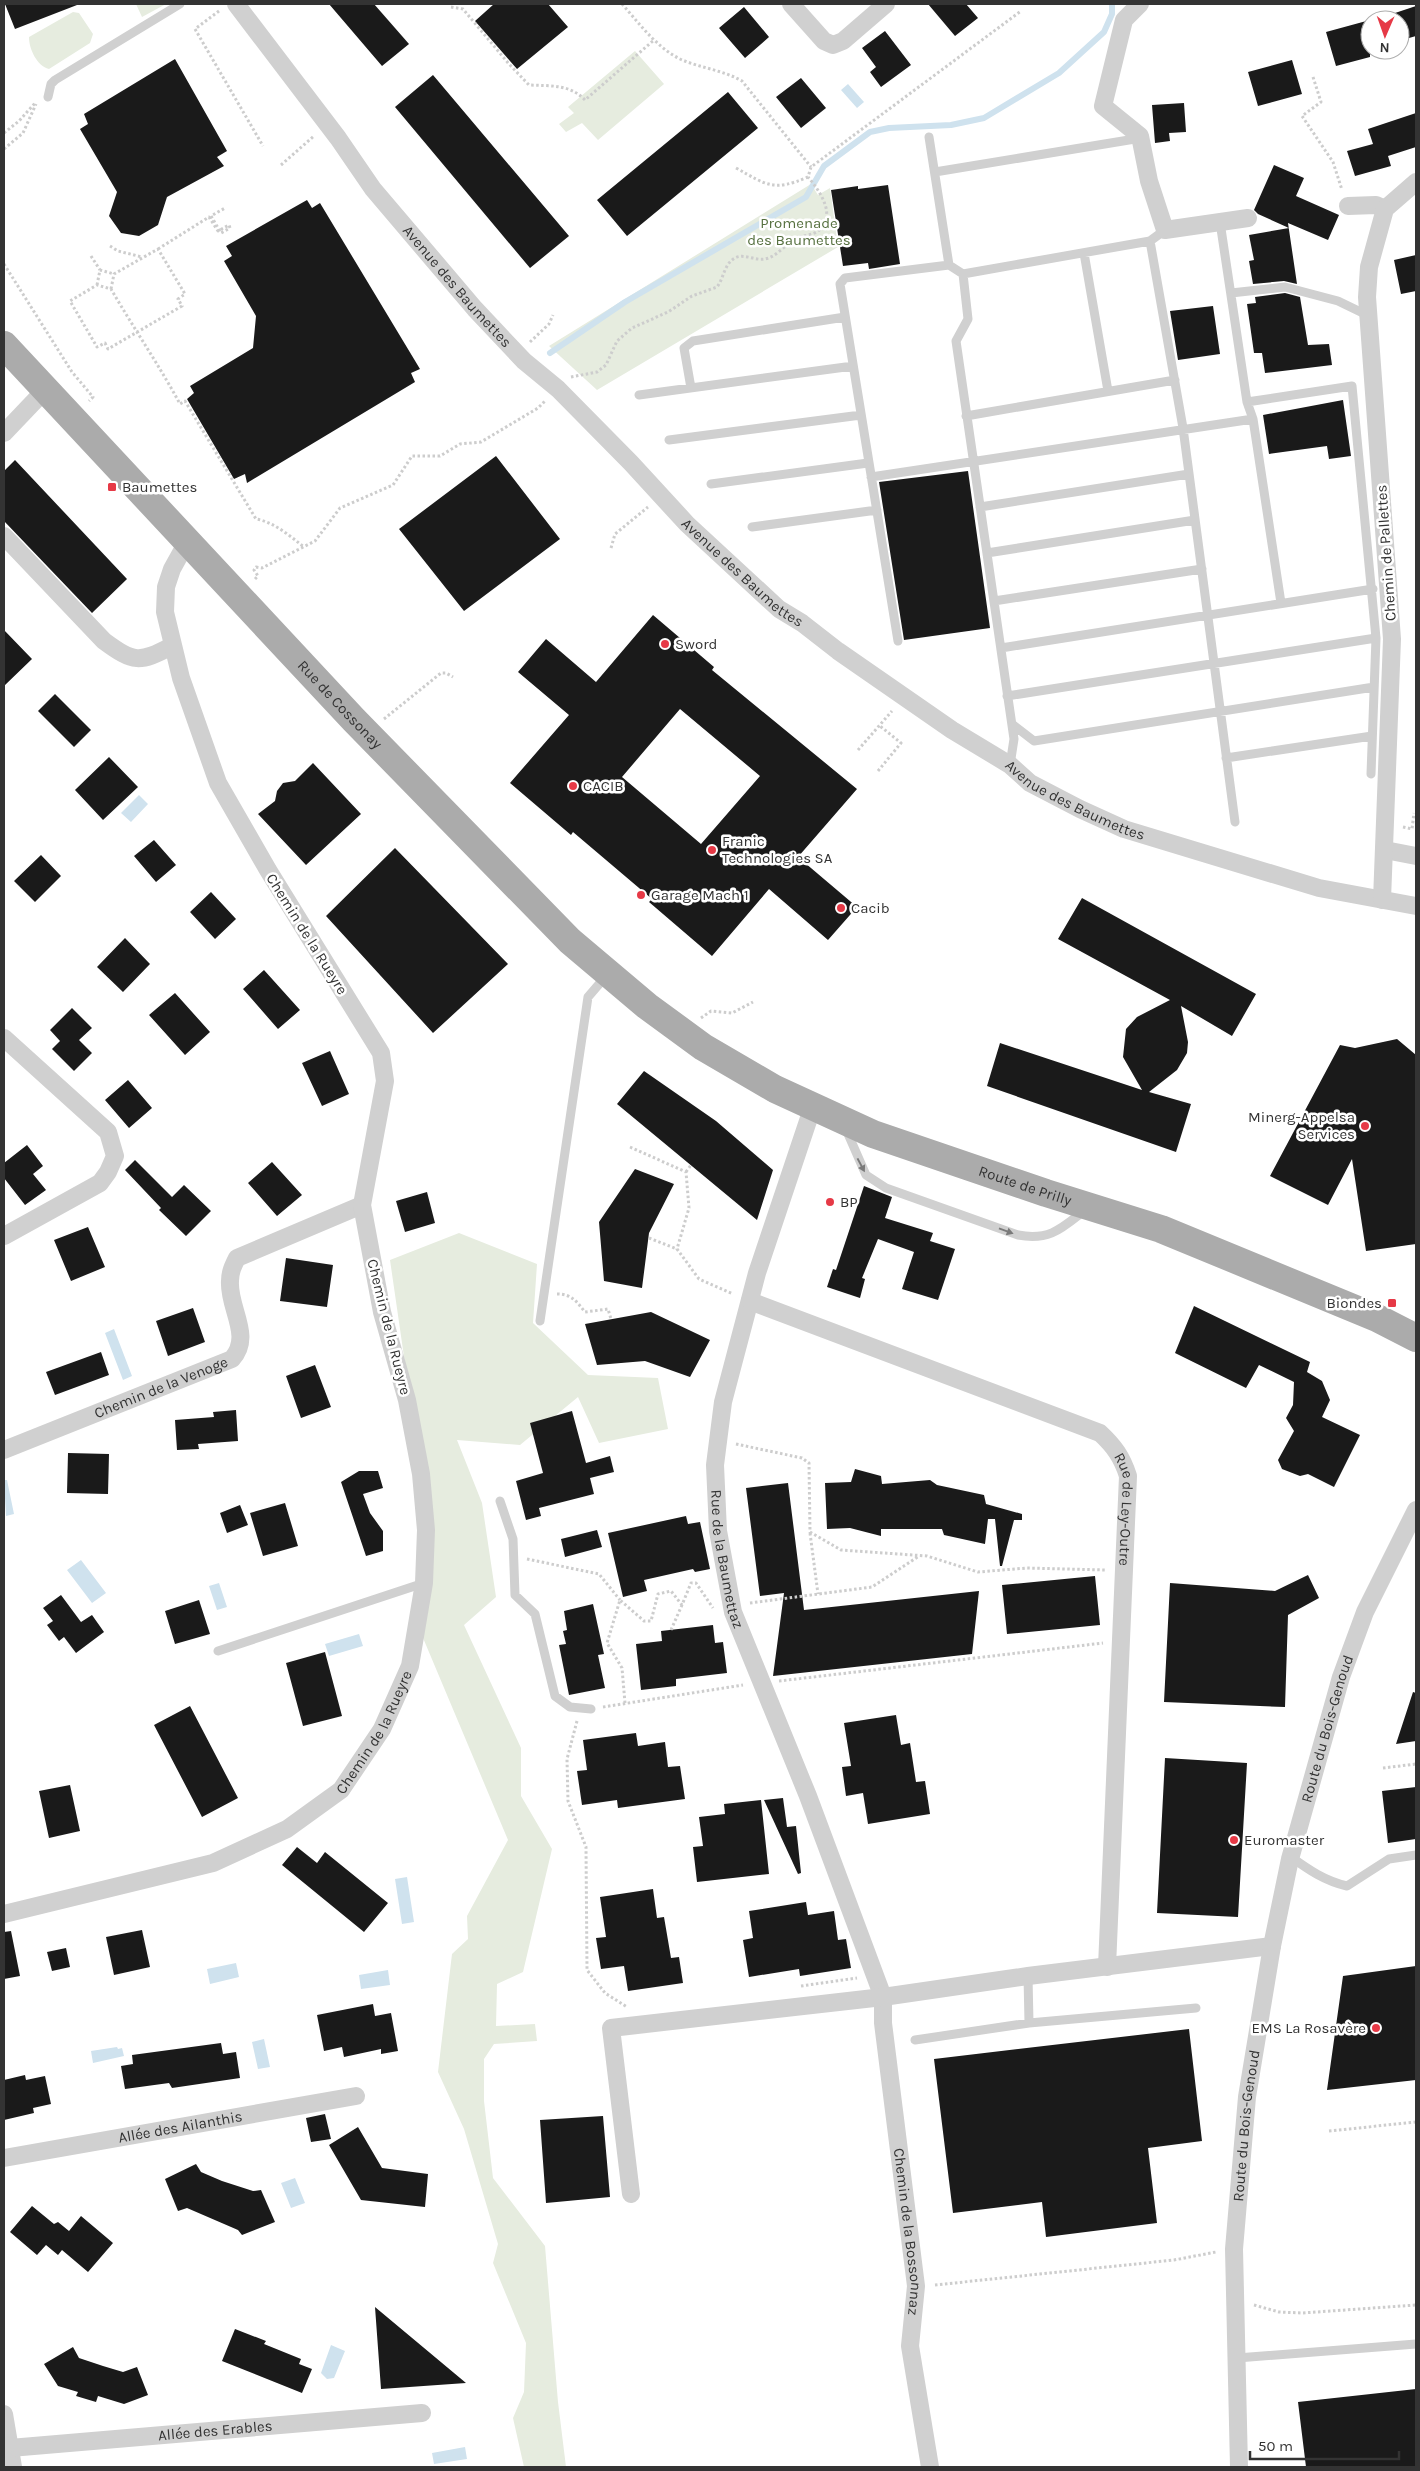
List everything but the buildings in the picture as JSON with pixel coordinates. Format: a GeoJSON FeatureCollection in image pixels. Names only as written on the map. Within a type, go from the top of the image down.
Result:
{"type":"FeatureCollection","features":[{"type":"Feature","properties":{"kind":"main road","name":"Rue de Cossonay"},"geometry":{"type":"LineString","coordinates":[[4,345],[417,786],[570,941],[647,1006]]}},
{"type":"Feature","properties":{"kind":"main road","name":"Route de Prilly"},"geometry":{"type":"LineString","coordinates":[[647,1006],[703,1047],[775,1089],[873,1134],[1088,1207],[1161,1229],[1377,1318],[1416,1338]]}},
{"type":"Feature","properties":{"kind":"street"},"geometry":{"type":"LineString","coordinates":[[791,4],[824,41],[833,45],[843,41],[886,4]]}},
{"type":"Feature","properties":{"kind":"street"},"geometry":{"type":"LineString","coordinates":[[1140,4],[1124,20],[1103,106],[1140,138],[1149,181],[1164,230],[1248,218]]}},
{"type":"Feature","properties":{"kind":"street","name":"Avenue des Baumettes"},"geometry":{"type":"LineString","coordinates":[[229,6],[338,138],[372,189],[475,309],[524,361],[558,389],[632,463],[660,496],[734,569],[779,609],[802,623],[838,651],[952,730],[1010,765],[1030,783],[1124,829],[1319,888],[1416,906]]}},
{"type":"Feature","properties":{"kind":"street"},"geometry":{"type":"LineString","coordinates":[[1348,206],[1376,205],[1385,209],[1416,182]]}},
{"type":"Feature","properties":{"kind":"street","name":"Chemin de Pallettes"},"geometry":{"type":"LineString","coordinates":[[1382,900],[1392,639],[1363,384],[1369,316],[1369,267],[1385,209]]}},
{"type":"Feature","properties":{"kind":"street"},"geometry":{"type":"LineString","coordinates":[[4,433],[45,390]]}},
{"type":"Feature","properties":{"kind":"street"},"geometry":{"type":"LineString","coordinates":[[4,536],[104,641],[122,655],[141,660],[172,646]]}},
{"type":"Feature","properties":{"kind":"street","name":"Chemin de la Rueyre"},"geometry":{"type":"LineString","coordinates":[[4,1914],[213,1863],[287,1829],[341,1790],[382,1729],[410,1666],[424,1583],[426,1530],[422,1474],[407,1400],[382,1312],[362,1204],[385,1081],[381,1053],[268,870],[218,782],[172,646],[165,612],[166,588],[172,569],[187,542]]}},
{"type":"Feature","properties":{"kind":"street"},"geometry":{"type":"LineString","coordinates":[[1385,850],[1416,856]]}},
{"type":"Feature","properties":{"kind":"street"},"geometry":{"type":"LineString","coordinates":[[4,1038],[108,1132],[114,1156],[108,1172],[100,1184],[4,1236]]}},
{"type":"Feature","properties":{"kind":"street","name":"Rue de la Baumettaz"},"geometry":{"type":"LineString","coordinates":[[813,1106],[750,1302],[723,1402],[715,1465],[718,1531],[732,1606],[761,1683],[808,1796],[883,1997]]}},
{"type":"Feature","properties":{"kind":"street","name":"Chemin de la Venoge"},"geometry":{"type":"LineString","coordinates":[[4,1450],[232,1359],[239,1352],[242,1342],[229,1283],[231,1270],[237,1258],[362,1204]]}},
{"type":"Feature","properties":{"kind":"street","name":"Rue de Ley-Outre"},"geometry":{"type":"LineString","coordinates":[[750,1302],[1100,1433],[1119,1453],[1128,1476],[1107,1966]]}},
{"type":"Feature","properties":{"kind":"street","name":"Route du Bois-Genoud"},"geometry":{"type":"LineString","coordinates":[[1239,2467],[1234,2249],[1248,2097],[1272,1946],[1291,1857],[1341,1677],[1365,1612],[1416,1510]]}},
{"type":"Feature","properties":{"kind":"street"},"geometry":{"type":"LineString","coordinates":[[631,2194],[611,2028],[883,1997],[1028,1976],[1272,1946]]}},
{"type":"Feature","properties":{"kind":"street","name":"Chemin de la Bossonnaz"},"geometry":{"type":"LineString","coordinates":[[883,1997],[883,2023],[916,2286],[910,2346],[930,2467]]}},
{"type":"Feature","properties":{"kind":"street","name":"Allée des Ailanthis"},"geometry":{"type":"LineString","coordinates":[[4,2158],[356,2096]]}},
{"type":"Feature","properties":{"kind":"street","name":"Allée des Erables"},"geometry":{"type":"LineString","coordinates":[[10,2448],[422,2413]]}},
{"type":"Feature","properties":{"kind":"street"},"geometry":{"type":"LineString","coordinates":[[4,2414],[13,2467]]}},
{"type":"Feature","properties":{"kind":"lane"},"geometry":{"type":"LineString","coordinates":[[48,97],[51,84],[55,80],[180,4]]}},
{"type":"Feature","properties":{"kind":"lane"},"geometry":{"type":"LineString","coordinates":[[929,137],[949,265]]}},
{"type":"Feature","properties":{"kind":"lane"},"geometry":{"type":"LineString","coordinates":[[934,172],[1140,138]]}},
{"type":"Feature","properties":{"kind":"lane"},"geometry":{"type":"LineString","coordinates":[[1220,222],[1247,402],[1253,419],[1281,603]]}},
{"type":"Feature","properties":{"kind":"lane"},"geometry":{"type":"LineString","coordinates":[[898,642],[840,284],[845,278],[949,265],[963,274],[1150,241],[1164,230]]}},
{"type":"Feature","properties":{"kind":"lane"},"geometry":{"type":"LineString","coordinates":[[1150,241],[1183,428],[1235,822]]}},
{"type":"Feature","properties":{"kind":"lane"},"geometry":{"type":"LineString","coordinates":[[1084,252],[1108,391]]}},
{"type":"Feature","properties":{"kind":"lane"},"geometry":{"type":"LineString","coordinates":[[963,274],[968,319],[956,341],[1014,738],[1010,765]]}},
{"type":"Feature","properties":{"kind":"lane"},"geometry":{"type":"LineString","coordinates":[[1230,293],[1285,287],[1338,301],[1369,316]]}},
{"type":"Feature","properties":{"kind":"lane"},"geometry":{"type":"LineString","coordinates":[[691,388],[684,348],[694,341],[844,317]]}},
{"type":"Feature","properties":{"kind":"lane"},"geometry":{"type":"LineString","coordinates":[[639,394],[853,366]]}},
{"type":"Feature","properties":{"kind":"lane"},"geometry":{"type":"LineString","coordinates":[[966,416],[1175,380]]}},
{"type":"Feature","properties":{"kind":"lane"},"geometry":{"type":"LineString","coordinates":[[1247,402],[1363,384],[1376,638],[1371,774]]}},
{"type":"Feature","properties":{"kind":"lane"},"geometry":{"type":"LineString","coordinates":[[670,440],[861,415]]}},
{"type":"Feature","properties":{"kind":"lane"},"geometry":{"type":"LineString","coordinates":[[871,477],[1183,428],[1253,419]]}},
{"type":"Feature","properties":{"kind":"lane"},"geometry":{"type":"LineString","coordinates":[[711,484],[868,463]]}},
{"type":"Feature","properties":{"kind":"lane"},"geometry":{"type":"LineString","coordinates":[[980,507],[1189,474]]}},
{"type":"Feature","properties":{"kind":"lane"},"geometry":{"type":"LineString","coordinates":[[752,527],[877,510]]}},
{"type":"Feature","properties":{"kind":"lane"},"geometry":{"type":"LineString","coordinates":[[986,553],[1195,520]]}},
{"type":"Feature","properties":{"kind":"lane"},"geometry":{"type":"LineString","coordinates":[[994,601],[1202,569]]}},
{"type":"Feature","properties":{"kind":"lane"},"geometry":{"type":"LineString","coordinates":[[1000,648],[1373,589]]}},
{"type":"Feature","properties":{"kind":"lane"},"geometry":{"type":"LineString","coordinates":[[1007,696],[1376,638]]}},
{"type":"Feature","properties":{"kind":"lane"},"geometry":{"type":"LineString","coordinates":[[1012,724],[1034,741],[1374,687]]}},
{"type":"Feature","properties":{"kind":"lane"},"geometry":{"type":"LineString","coordinates":[[1226,758],[1372,736]]}},
{"type":"Feature","properties":{"kind":"lane"},"geometry":{"type":"LineString","coordinates":[[540,1321],[588,997],[608,974]]}},
{"type":"Feature","properties":{"kind":"lane"},"geometry":{"type":"LineString","coordinates":[[842,1120],[866,1175],[886,1188],[1018,1235],[1034,1238],[1055,1233],[1088,1207]]}},
{"type":"Feature","properties":{"kind":"lane"},"geometry":{"type":"LineString","coordinates":[[500,1500],[514,1539],[514,1595],[535,1614],[555,1696],[570,1707],[591,1709]]}},
{"type":"Feature","properties":{"kind":"lane"},"geometry":{"type":"LineString","coordinates":[[218,1651],[424,1583]]}},
{"type":"Feature","properties":{"kind":"lane"},"geometry":{"type":"LineString","coordinates":[[1291,1857],[1314,1874],[1332,1883],[1347,1886],[1389,1858],[1416,1855]]}},
{"type":"Feature","properties":{"kind":"lane"},"geometry":{"type":"LineString","coordinates":[[1028,1976],[1029,2023]]}},
{"type":"Feature","properties":{"kind":"lane"},"geometry":{"type":"LineString","coordinates":[[915,2040],[1029,2023],[1196,2008]]}},
{"type":"Feature","properties":{"kind":"lane"},"geometry":{"type":"LineString","coordinates":[[1238,2358],[1416,2344]]}},
{"type":"Feature","properties":{"kind":"path"},"geometry":{"type":"LineString","coordinates":[[622,4],[654,40],[681,59],[732,75],[742,81],[812,167]]}},
{"type":"Feature","properties":{"kind":"path"},"geometry":{"type":"LineString","coordinates":[[229,6],[194,29],[264,146]]}},
{"type":"Feature","properties":{"kind":"path"},"geometry":{"type":"LineString","coordinates":[[451,7],[464,9],[529,85],[567,88],[578,92],[585,100],[654,40]]}},
{"type":"Feature","properties":{"kind":"path"},"geometry":{"type":"LineString","coordinates":[[736,168],[764,183],[777,187],[790,185],[808,177],[812,167],[1021,11]]}},
{"type":"Feature","properties":{"kind":"path"},"geometry":{"type":"LineString","coordinates":[[1312,77],[1321,102],[1302,116],[1333,162],[1348,206]]}},
{"type":"Feature","properties":{"kind":"path"},"geometry":{"type":"LineString","coordinates":[[4,133],[19,121],[38,100]]}},
{"type":"Feature","properties":{"kind":"path"},"geometry":{"type":"LineString","coordinates":[[281,165],[316,134]]}},
{"type":"Feature","properties":{"kind":"path"},"geometry":{"type":"LineString","coordinates":[[258,576],[254,570],[256,568],[262,568],[314,541],[340,508],[398,481],[412,456],[440,456],[460,444],[481,442],[538,408],[573,376],[597,372],[606,365],[617,341],[632,328],[668,312],[692,296],[717,287],[722,281],[730,263],[735,258],[741,256],[764,260],[778,253],[794,240],[817,232],[825,220],[826,210],[820,192],[808,177]]}},
{"type":"Feature","properties":{"kind":"path"},"geometry":{"type":"LineString","coordinates":[[91,256],[100,270],[114,274],[209,217],[218,231],[223,228],[228,225],[230,228],[221,233],[216,225],[211,216],[225,208]]}},
{"type":"Feature","properties":{"kind":"path"},"geometry":{"type":"LineString","coordinates":[[110,246],[118,251],[143,258]]}},
{"type":"Feature","properties":{"kind":"path"},"geometry":{"type":"LineString","coordinates":[[100,270],[96,285],[70,301],[97,347],[104,343],[108,349],[182,306],[178,299],[185,294],[158,249]]}},
{"type":"Feature","properties":{"kind":"path"},"geometry":{"type":"LineString","coordinates":[[4,264],[72,372],[93,397]]}},
{"type":"Feature","properties":{"kind":"path"},"geometry":{"type":"LineString","coordinates":[[110,289],[114,274]]}},
{"type":"Feature","properties":{"kind":"path"},"geometry":{"type":"LineString","coordinates":[[96,285],[110,289],[180,404],[185,401],[256,519],[264,520],[304,547]]}},
{"type":"Feature","properties":{"kind":"path"},"geometry":{"type":"LineString","coordinates":[[530,342],[549,324],[553,315]]}},
{"type":"Feature","properties":{"kind":"path"},"geometry":{"type":"LineString","coordinates":[[611,548],[615,534],[660,496]]}},
{"type":"Feature","properties":{"kind":"path"},"geometry":{"type":"LineString","coordinates":[[386,716],[440,673],[446,673],[453,677]]}},
{"type":"Feature","properties":{"kind":"path"},"geometry":{"type":"LineString","coordinates":[[858,750],[880,726],[901,743],[878,771]]}},
{"type":"Feature","properties":{"kind":"path"},"geometry":{"type":"LineString","coordinates":[[1400,826],[1414,827],[1414,813]]}},
{"type":"Feature","properties":{"kind":"path"},"geometry":{"type":"LineString","coordinates":[[701,1018],[711,1011],[732,1013],[753,1002]]}},
{"type":"Feature","properties":{"kind":"path"},"geometry":{"type":"LineString","coordinates":[[630,1147],[686,1172]]}},
{"type":"Feature","properties":{"kind":"path"},"geometry":{"type":"LineString","coordinates":[[677,1249],[689,1208],[686,1172],[691,1165]]}},
{"type":"Feature","properties":{"kind":"path"},"geometry":{"type":"LineString","coordinates":[[649,1238],[677,1249],[699,1279],[750,1302]]}},
{"type":"Feature","properties":{"kind":"path"},"geometry":{"type":"LineString","coordinates":[[544,1293],[564,1294],[575,1298],[585,1312],[608,1309],[611,1319]]}},
{"type":"Feature","properties":{"kind":"path"},"geometry":{"type":"LineString","coordinates":[[717,1440],[802,1458],[809,1463],[810,1532],[818,1594]]}},
{"type":"Feature","properties":{"kind":"path"},"geometry":{"type":"LineString","coordinates":[[810,1532],[840,1550],[919,1555],[978,1572],[1027,1568],[1124,1570]]}},
{"type":"Feature","properties":{"kind":"path"},"geometry":{"type":"LineString","coordinates":[[671,1630],[691,1583],[696,1583],[716,1612],[732,1606],[872,1587],[919,1555]]}},
{"type":"Feature","properties":{"kind":"path"},"geometry":{"type":"LineString","coordinates":[[514,1558],[599,1574],[620,1600],[644,1621],[651,1621],[658,1594],[671,1591],[682,1605]]}},
{"type":"Feature","properties":{"kind":"path"},"geometry":{"type":"LineString","coordinates":[[620,1600],[607,1643],[622,1668],[625,1703]]}},
{"type":"Feature","properties":{"kind":"path"},"geometry":{"type":"LineString","coordinates":[[628,2008],[605,1993],[587,1970],[586,1847],[568,1801],[568,1759],[578,1719],[591,1709],[761,1683],[1121,1641]]}},
{"type":"Feature","properties":{"kind":"path"},"geometry":{"type":"LineString","coordinates":[[1383,1768],[1416,1764]]}},
{"type":"Feature","properties":{"kind":"path"},"geometry":{"type":"LineString","coordinates":[[796,1986],[875,1976]]}},
{"type":"Feature","properties":{"kind":"path"},"geometry":{"type":"LineString","coordinates":[[1329,2131],[1416,2122]]}},
{"type":"Feature","properties":{"kind":"path"},"geometry":{"type":"LineString","coordinates":[[916,2286],[1174,2260],[1234,2249]]}},
{"type":"Feature","properties":{"kind":"path"},"geometry":{"type":"LineString","coordinates":[[1236,2307],[1257,2305],[1279,2312],[1302,2313],[1416,2304]]}},
{"type":"Feature","properties":{"kind":"green space"},"geometry":{"type":"Polygon","coordinates":[[[136,4],[166,4],[142,17],[136,4]]]}},
{"type":"Feature","properties":{"kind":"green space"},"geometry":{"type":"Polygon","coordinates":[[[73,12],[79,13],[93,34],[90,43],[49,69],[37,61],[30,47],[29,37],[73,12]]]}},
{"type":"Feature","properties":{"kind":"green space"},"geometry":{"type":"Polygon","coordinates":[[[635,51],[664,84],[598,140],[582,123],[566,132],[559,124],[574,113],[568,107],[635,51]]]}},
{"type":"Feature","properties":{"kind":"green space","name":"Promenade des Baumettes"},"geometry":{"type":"Polygon","coordinates":[[[811,184],[818,195],[830,188],[838,247],[597,390],[549,346],[811,184]]]}},
{"type":"Feature","properties":{"kind":"green space"},"geometry":{"type":"Polygon","coordinates":[[[459,1233],[537,1264],[533,1323],[588,1375],[658,1378],[668,1429],[599,1443],[578,1397],[520,1445],[457,1440],[482,1503],[496,1597],[464,1625],[521,1748],[521,1796],[552,1849],[523,1972],[497,1984],[496,2026],[535,2024],[537,2041],[494,2044],[484,2059],[484,2101],[493,2178],[545,2246],[558,2402],[566,2467],[524,2467],[513,2418],[524,2392],[526,2343],[493,2263],[498,2244],[464,2129],[438,2072],[452,1954],[468,1939],[467,1916],[508,1840],[418,1626],[421,1474],[390,1260],[459,1233]]]}},
{"type":"Feature","properties":{"kind":"water"},"geometry":{"type":"Polygon","coordinates":[[[848,84],[864,102],[857,108],[841,90],[848,84]]]}},
{"type":"Feature","properties":{"kind":"water"},"geometry":{"type":"Polygon","coordinates":[[[139,795],[148,804],[131,822],[121,813],[139,795]]]}},
{"type":"Feature","properties":{"kind":"water"},"geometry":{"type":"Polygon","coordinates":[[[114,1329],[132,1376],[123,1380],[105,1333],[114,1329]]]}},
{"type":"Feature","properties":{"kind":"water"},"geometry":{"type":"Polygon","coordinates":[[[4,1480],[7,1480],[14,1514],[6,1516],[4,1480]]]}},
{"type":"Feature","properties":{"kind":"water"},"geometry":{"type":"Polygon","coordinates":[[[81,1560],[106,1593],[92,1603],[67,1570],[81,1560]]]}},
{"type":"Feature","properties":{"kind":"water"},"geometry":{"type":"Polygon","coordinates":[[[219,1583],[227,1607],[217,1610],[209,1586],[219,1583]]]}},
{"type":"Feature","properties":{"kind":"water"},"geometry":{"type":"Polygon","coordinates":[[[359,1634],[363,1646],[329,1656],[325,1644],[359,1634]]]}},
{"type":"Feature","properties":{"kind":"water"},"geometry":{"type":"Polygon","coordinates":[[[407,1877],[414,1922],[402,1924],[395,1879],[407,1877]]]}},
{"type":"Feature","properties":{"kind":"water"},"geometry":{"type":"Polygon","coordinates":[[[236,1963],[239,1977],[210,1984],[207,1969],[236,1963]]]}},
{"type":"Feature","properties":{"kind":"water"},"geometry":{"type":"Polygon","coordinates":[[[388,1970],[390,1985],[361,1989],[359,1975],[388,1970]]]}},
{"type":"Feature","properties":{"kind":"water"},"geometry":{"type":"Polygon","coordinates":[[[264,2039],[270,2067],[258,2069],[252,2042],[264,2039]]]}},
{"type":"Feature","properties":{"kind":"water"},"geometry":{"type":"Polygon","coordinates":[[[117,2047],[118,2049],[122,2048],[124,2056],[93,2063],[91,2051],[117,2047]]]}},
{"type":"Feature","properties":{"kind":"water"},"geometry":{"type":"Polygon","coordinates":[[[295,2178],[305,2203],[291,2208],[281,2183],[295,2178]]]}},
{"type":"Feature","properties":{"kind":"water"},"geometry":{"type":"Polygon","coordinates":[[[331,2345],[345,2351],[334,2378],[327,2379],[321,2373],[331,2345]]]}},
{"type":"Feature","properties":{"kind":"water"},"geometry":{"type":"Polygon","coordinates":[[[465,2447],[467,2459],[434,2464],[432,2453],[465,2447]]]}},
{"type":"Feature","properties":{"kind":"waterway"},"geometry":{"type":"LineString","coordinates":[[550,353],[625,302],[806,197],[824,166],[870,132],[889,128],[951,125],[984,118],[1059,73],[1104,32],[1112,14],[1112,4]]}},
{"type":"Feature","properties":{"kind":"place","name":"Baumettes"},"geometry":{"type":"Point","coordinates":[112,487]}},
{"type":"Feature","properties":{"kind":"place","name":"Sword"},"geometry":{"type":"Point","coordinates":[665,644]}},
{"type":"Feature","properties":{"kind":"place","name":"CACIB"},"geometry":{"type":"Point","coordinates":[573,786]}},
{"type":"Feature","properties":{"kind":"place","name":"Franic Technologies SA"},"geometry":{"type":"Point","coordinates":[712,850]}},
{"type":"Feature","properties":{"kind":"place","name":"Garage Mach 1"},"geometry":{"type":"Point","coordinates":[641,895]}},
{"type":"Feature","properties":{"kind":"place","name":"Cacib"},"geometry":{"type":"Point","coordinates":[841,908]}},
{"type":"Feature","properties":{"kind":"place","name":"Minerg-Appelsa Services"},"geometry":{"type":"Point","coordinates":[1365,1126]}},
{"type":"Feature","properties":{"kind":"place","name":"BP"},"geometry":{"type":"Point","coordinates":[830,1202]}},
{"type":"Feature","properties":{"kind":"place","name":"Biondes"},"geometry":{"type":"Point","coordinates":[1392,1303]}},
{"type":"Feature","properties":{"kind":"place","name":"Euromaster"},"geometry":{"type":"Point","coordinates":[1234,1840]}},
{"type":"Feature","properties":{"kind":"place","name":"EMS La Rosavère"},"geometry":{"type":"Point","coordinates":[1376,2028]}}]}
